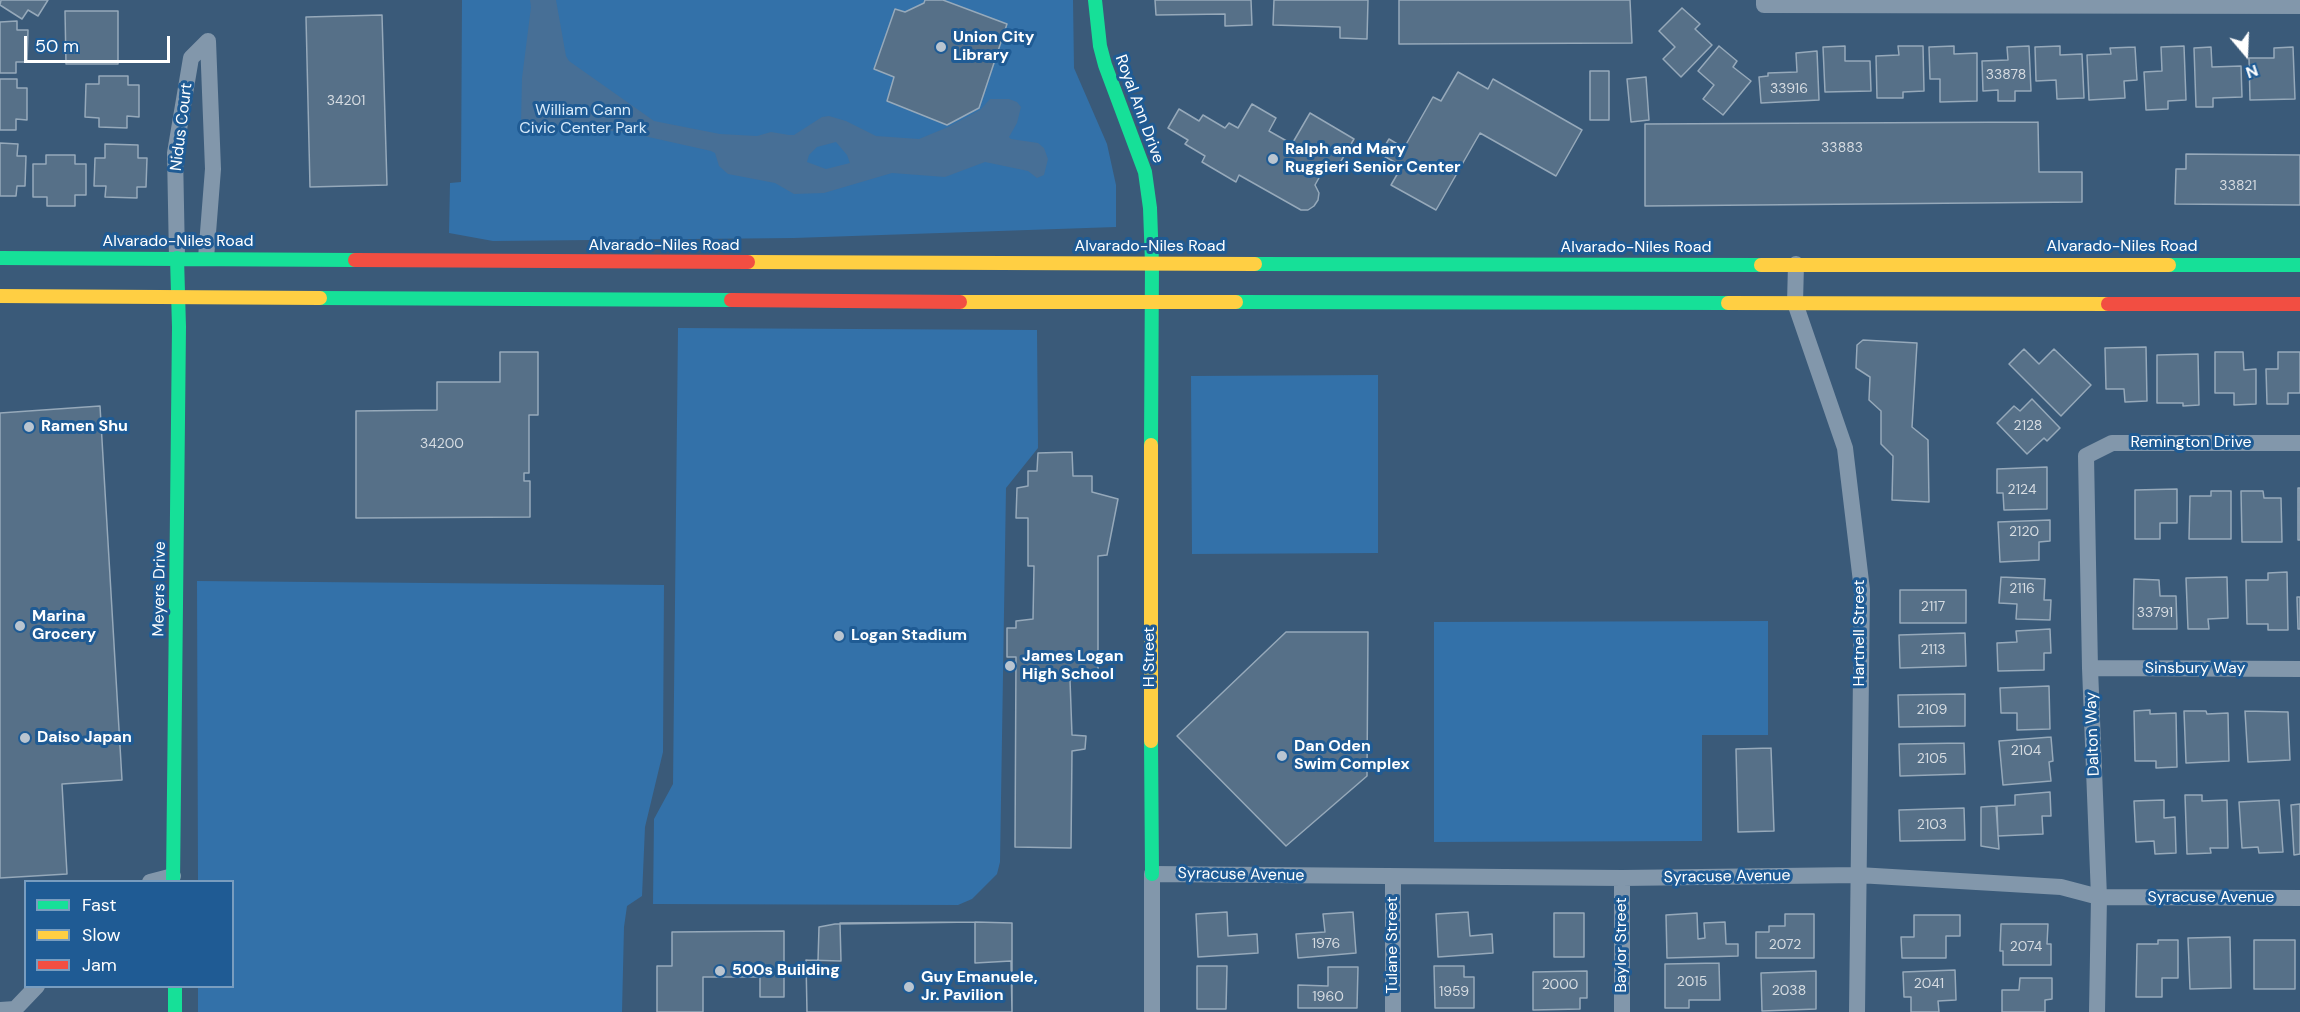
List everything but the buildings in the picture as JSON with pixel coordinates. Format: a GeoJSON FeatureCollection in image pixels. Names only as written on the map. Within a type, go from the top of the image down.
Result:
{"type":"FeatureCollection","features":[{"type":"Feature","properties":{"kind":"main road","name":"Royal Ann Drive"},"geometry":{"type":"LineString","coordinates":[[1095,0],[1100,46],[1105,66],[1145,172],[1150,208],[1151,302]]}},
{"type":"Feature","properties":{"kind":"main road","name":"Alvarado-Niles Road"},"geometry":{"type":"LineString","coordinates":[[0,258],[464,262],[2300,265]]}},
{"type":"Feature","properties":{"kind":"main road","name":"Meyers Drive"},"geometry":{"type":"LineString","coordinates":[[173,879],[179,296],[177,258]]}},
{"type":"Feature","properties":{"kind":"main road"},"geometry":{"type":"LineString","coordinates":[[179,296],[206,258]]}},
{"type":"Feature","properties":{"kind":"main road"},"geometry":{"type":"LineString","coordinates":[[0,296],[1151,302],[2300,304]]}},
{"type":"Feature","properties":{"kind":"main road","name":"H Street"},"geometry":{"type":"LineString","coordinates":[[1151,302],[1152,874]]}},
{"type":"Feature","properties":{"kind":"main road"},"geometry":{"type":"LineString","coordinates":[[175,988],[175,1012]]}},
{"type":"Feature","properties":{"kind":"street"},"geometry":{"type":"LineString","coordinates":[[1764,2],[2214,3],[2300,6]]}},
{"type":"Feature","properties":{"kind":"street","name":"Nidus Court"},"geometry":{"type":"LineString","coordinates":[[177,258],[175,153],[191,58],[208,41],[213,169],[206,258]]}},
{"type":"Feature","properties":{"kind":"street","name":"Hartnell Street"},"geometry":{"type":"LineString","coordinates":[[1796,264],[1795,303],[1845,448],[1862,590],[1857,1012]]}},
{"type":"Feature","properties":{"kind":"street","name":"Remington Drive"},"geometry":{"type":"LineString","coordinates":[[2086,456],[2112,443],[2300,444]]}},
{"type":"Feature","properties":{"kind":"street","name":"Dalton Way"},"geometry":{"type":"LineString","coordinates":[[2086,456],[2090,668],[2099,897],[2097,1012]]}},
{"type":"Feature","properties":{"kind":"street","name":"Sinsbury Way"},"geometry":{"type":"LineString","coordinates":[[2090,668],[2300,669]]}},
{"type":"Feature","properties":{"kind":"street","name":"Syracuse Avenue"},"geometry":{"type":"LineString","coordinates":[[1152,874],[1622,878],[1858,875],[2061,887],[2099,897],[2300,898]]}},
{"type":"Feature","properties":{"kind":"street","name":"H Street"},"geometry":{"type":"LineString","coordinates":[[1152,874],[1152,1012]]}},
{"type":"Feature","properties":{"kind":"street","name":"Tulane Street"},"geometry":{"type":"LineString","coordinates":[[1393,877],[1393,1012]]}},
{"type":"Feature","properties":{"kind":"street","name":"Baylor Street"},"geometry":{"type":"LineString","coordinates":[[1622,878],[1622,1012]]}},
{"type":"Feature","properties":{"kind":"street"},"geometry":{"type":"LineString","coordinates":[[0,1010],[15,1009],[36,988]]}},
{"type":"Feature","properties":{"kind":"green space","name":"William Cann Civic Center Park"},"geometry":{"type":"Polygon","coordinates":[[[462,0],[1073,0],[1074,68],[1107,144],[1116,185],[1116,227],[794,238],[493,241],[449,233],[450,183],[461,182],[462,0]]]}},
{"type":"Feature","properties":{"kind":"green space","name":"Logan Stadium"},"geometry":{"type":"Polygon","coordinates":[[[678,328],[1037,330],[1038,448],[1006,488],[1000,862],[997,874],[972,899],[958,905],[653,904],[654,819],[673,784],[678,328]]]}},
{"type":"Feature","properties":{"kind":"green space"},"geometry":{"type":"Polygon","coordinates":[[[1378,375],[1378,553],[1192,554],[1191,376],[1378,375]]]}},
{"type":"Feature","properties":{"kind":"green space"},"geometry":{"type":"Polygon","coordinates":[[[197,581],[664,585],[663,752],[645,827],[642,896],[627,906],[624,927],[622,1012],[198,1012],[198,988],[234,988],[234,880],[198,880],[197,581]]]}},
{"type":"Feature","properties":{"kind":"green space"},"geometry":{"type":"Polygon","coordinates":[[[1768,621],[1768,735],[1702,735],[1702,841],[1434,842],[1434,622],[1768,621]]]}},
{"type":"Feature","properties":{"kind":"shaded area"},"geometry":{"type":"Polygon","coordinates":[[[530,0],[556,0],[566,56],[569,61],[654,121],[720,134],[757,136],[771,132],[794,135],[822,117],[829,116],[846,121],[876,136],[919,139],[980,110],[990,99],[1009,99],[1017,102],[1021,107],[1017,123],[1009,137],[1038,143],[1044,148],[1048,159],[1044,175],[1037,178],[1028,171],[985,162],[945,177],[892,173],[824,193],[794,194],[775,183],[728,174],[719,166],[715,153],[711,151],[635,134],[564,125],[527,129],[521,122],[522,78],[530,0]],[[836,142],[817,147],[809,155],[807,162],[826,169],[850,163],[847,155],[836,142]]]}},
{"type":"Feature","properties":{"kind":"traffic: fast"},"geometry":{"type":"LineString","coordinates":[[1095,0],[1100,46],[1105,65],[1145,172],[1150,208],[1151,445]]}},
{"type":"Feature","properties":{"kind":"traffic: fast"},"geometry":{"type":"LineString","coordinates":[[0,258],[355,260]]}},
{"type":"Feature","properties":{"kind":"traffic: fast"},"geometry":{"type":"LineString","coordinates":[[173,880],[179,327],[177,258]]}},
{"type":"Feature","properties":{"kind":"traffic: fast"},"geometry":{"type":"LineString","coordinates":[[1255,264],[1761,265]]}},
{"type":"Feature","properties":{"kind":"traffic: fast"},"geometry":{"type":"LineString","coordinates":[[2169,265],[2300,265]]}},
{"type":"Feature","properties":{"kind":"traffic: fast"},"geometry":{"type":"LineString","coordinates":[[320,298],[731,300]]}},
{"type":"Feature","properties":{"kind":"traffic: fast"},"geometry":{"type":"LineString","coordinates":[[1236,302],[1728,303]]}},
{"type":"Feature","properties":{"kind":"traffic: fast"},"geometry":{"type":"LineString","coordinates":[[1151,741],[1152,874]]}},
{"type":"Feature","properties":{"kind":"traffic: fast"},"geometry":{"type":"LineString","coordinates":[[175,988],[175,1012]]}},
{"type":"Feature","properties":{"kind":"traffic: slow"},"geometry":{"type":"LineString","coordinates":[[748,262],[1255,264]]}},
{"type":"Feature","properties":{"kind":"traffic: slow"},"geometry":{"type":"LineString","coordinates":[[1761,265],[2169,265]]}},
{"type":"Feature","properties":{"kind":"traffic: slow"},"geometry":{"type":"LineString","coordinates":[[0,296],[320,298]]}},
{"type":"Feature","properties":{"kind":"traffic: slow"},"geometry":{"type":"LineString","coordinates":[[960,302],[1236,302]]}},
{"type":"Feature","properties":{"kind":"traffic: slow"},"geometry":{"type":"LineString","coordinates":[[1728,303],[2108,304]]}},
{"type":"Feature","properties":{"kind":"traffic: slow"},"geometry":{"type":"LineString","coordinates":[[1151,445],[1151,741]]}},
{"type":"Feature","properties":{"kind":"traffic: jam"},"geometry":{"type":"LineString","coordinates":[[355,260],[748,262]]}},
{"type":"Feature","properties":{"kind":"traffic: jam"},"geometry":{"type":"LineString","coordinates":[[731,300],[960,302]]}},
{"type":"Feature","properties":{"kind":"traffic: jam"},"geometry":{"type":"LineString","coordinates":[[2108,304],[2300,304]]}},
{"type":"Feature","properties":{"kind":"place","name":"Union City Library"},"geometry":{"type":"Point","coordinates":[941,47]}},
{"type":"Feature","properties":{"kind":"place","name":"Ralph and Mary Ruggieri Senior Center"},"geometry":{"type":"Point","coordinates":[1273,159]}},
{"type":"Feature","properties":{"kind":"place","name":"Ramen Shu"},"geometry":{"type":"Point","coordinates":[29,427]}},
{"type":"Feature","properties":{"kind":"place","name":"Marina Grocery"},"geometry":{"type":"Point","coordinates":[20,626]}},
{"type":"Feature","properties":{"kind":"place","name":"Logan Stadium"},"geometry":{"type":"Point","coordinates":[839,636]}},
{"type":"Feature","properties":{"kind":"place","name":"James Logan High School"},"geometry":{"type":"Point","coordinates":[1010,666]}},
{"type":"Feature","properties":{"kind":"place","name":"Daiso Japan"},"geometry":{"type":"Point","coordinates":[25,738]}},
{"type":"Feature","properties":{"kind":"place","name":"Dan Oden Swim Complex"},"geometry":{"type":"Point","coordinates":[1282,756]}},
{"type":"Feature","properties":{"kind":"place","name":"500s Building"},"geometry":{"type":"Point","coordinates":[720,971]}},
{"type":"Feature","properties":{"kind":"place","name":"Guy Emanuele, Jr. Pavilion"},"geometry":{"type":"Point","coordinates":[909,987]}}]}
